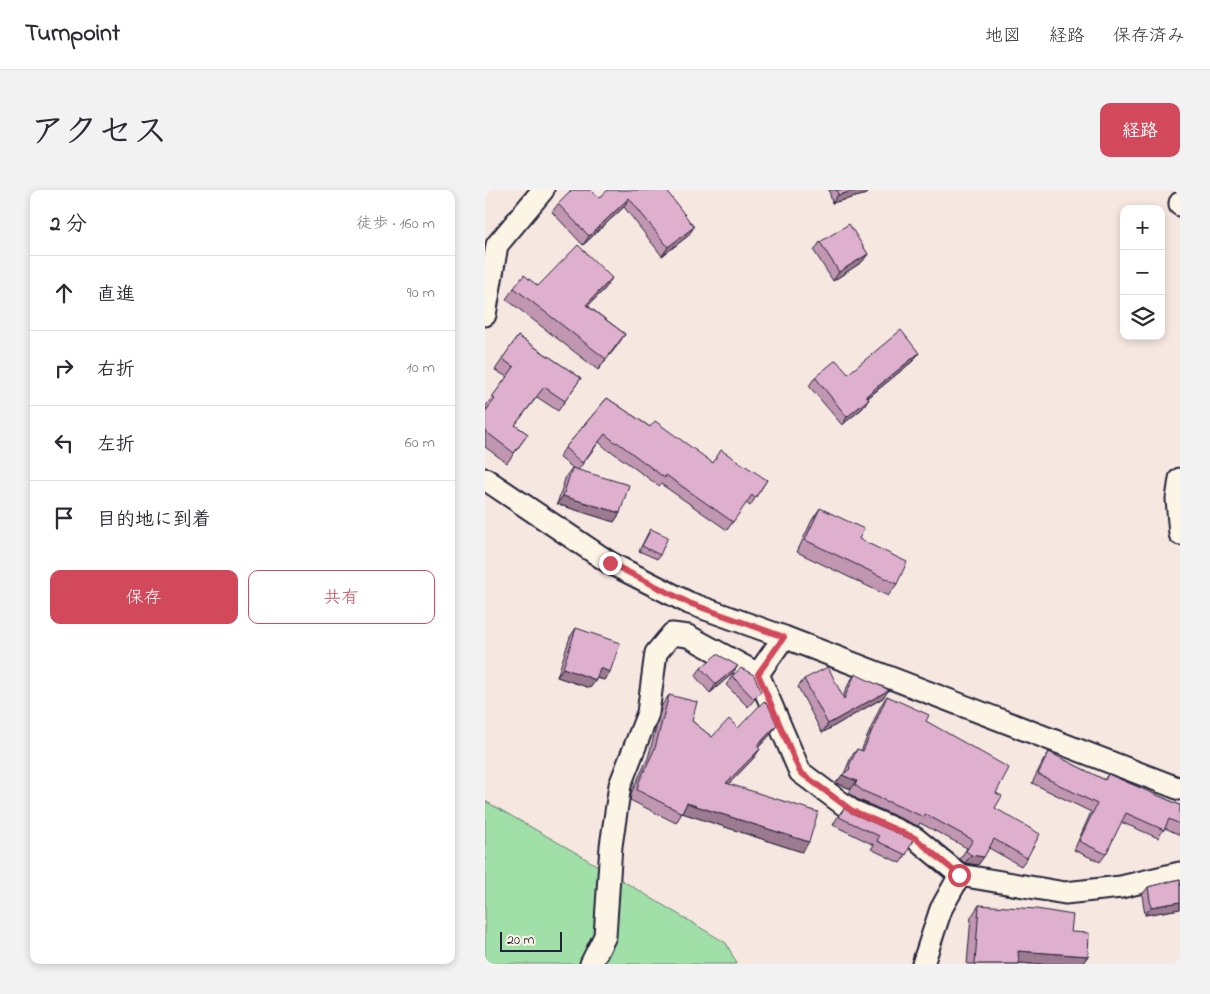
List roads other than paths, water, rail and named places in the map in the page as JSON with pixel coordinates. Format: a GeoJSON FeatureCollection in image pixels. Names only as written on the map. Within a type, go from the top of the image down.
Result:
{"type":"FeatureCollection","features":[{"type":"Feature","properties":{"kind":"street"},"geometry":{"type":"LineString","coordinates":[[485,315],[497,245],[543,190]]}},
{"type":"Feature","properties":{"kind":"street"},"geometry":{"type":"LineString","coordinates":[[485,479],[610,563],[689,603],[784,637],[1180,789]]}},
{"type":"Feature","properties":{"kind":"street"},"geometry":{"type":"LineString","coordinates":[[1180,479],[1177,499],[1180,534]]}},
{"type":"Feature","properties":{"kind":"street"},"geometry":{"type":"LineString","coordinates":[[591,964],[605,936],[611,846],[620,785],[648,713],[656,653],[672,634],[688,636],[758,674],[800,772],[851,810],[915,838],[959,875],[1065,893],[1121,887],[1180,874]]}},
{"type":"Feature","properties":{"kind":"street"},"geometry":{"type":"LineString","coordinates":[[758,674],[784,637]]}},
{"type":"Feature","properties":{"kind":"street"},"geometry":{"type":"LineString","coordinates":[[923,964],[941,908],[959,875]]}}]}
